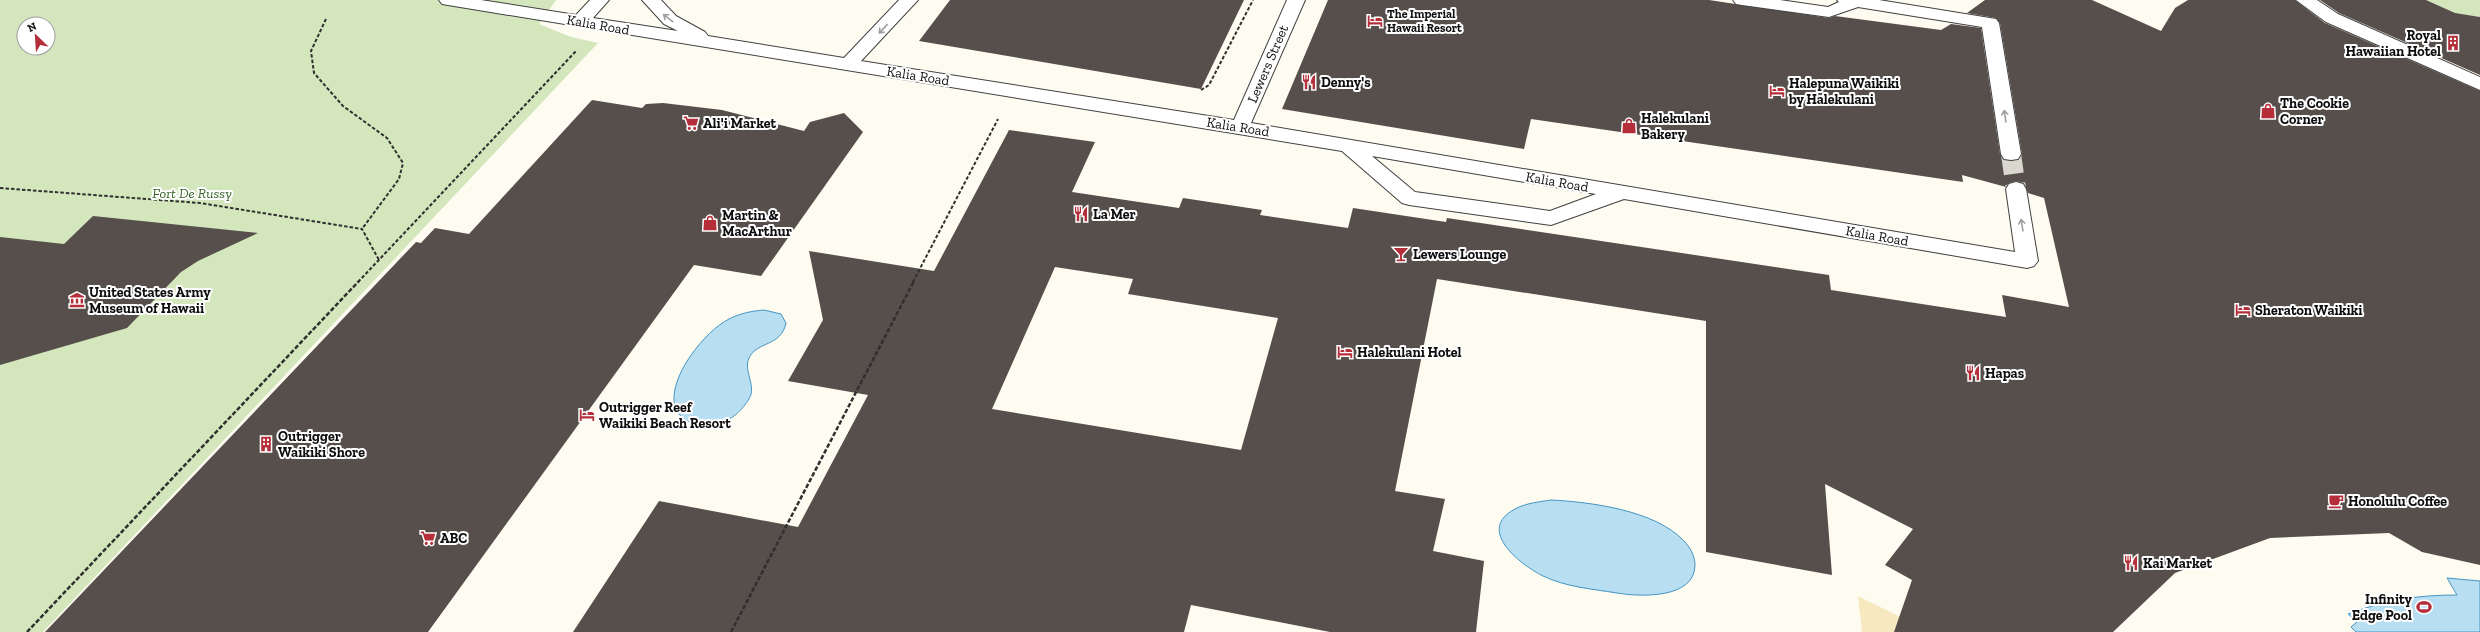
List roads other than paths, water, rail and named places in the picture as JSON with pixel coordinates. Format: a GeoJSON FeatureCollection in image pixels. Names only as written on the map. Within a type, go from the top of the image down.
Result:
{"type":"FeatureCollection","features":[{"type":"Feature","properties":{"kind":"street","name":"Kalia Road"},"geometry":{"type":"LineString","coordinates":[[448,0],[1240,127],[2027,261],[2016,189]]}},
{"type":"Feature","properties":{"kind":"street"},"geometry":{"type":"LineString","coordinates":[[579,22],[600,0]]}},
{"type":"Feature","properties":{"kind":"street"},"geometry":{"type":"LineString","coordinates":[[651,0],[670,20],[715,44]]}},
{"type":"Feature","properties":{"kind":"street"},"geometry":{"type":"LineString","coordinates":[[847,65],[909,0]]}},
{"type":"Feature","properties":{"kind":"street","name":"Lewers Street"},"geometry":{"type":"LineString","coordinates":[[1240,127],[1296,0]]}},
{"type":"Feature","properties":{"kind":"street"},"geometry":{"type":"LineString","coordinates":[[1742,0],[1829,12],[1851,1],[1875,2],[1990,23],[2011,154]]}},
{"type":"Feature","properties":{"kind":"street"},"geometry":{"type":"LineString","coordinates":[[2305,0],[2332,18],[2480,84]]}},
{"type":"Feature","properties":{"kind":"street"},"geometry":{"type":"LineString","coordinates":[[1348,146],[1409,198],[1551,218],[1622,193]]}},
{"type":"Feature","properties":{"kind":"water"},"geometry":{"type":"Polygon","coordinates":[[[764,310],[781,314],[786,323],[779,336],[757,349],[749,358],[748,368],[752,389],[749,399],[744,406],[732,418],[717,424],[701,425],[692,423],[682,417],[675,407],[674,395],[682,370],[699,344],[719,325],[729,319],[738,315],[764,310]]]}},
{"type":"Feature","properties":{"kind":"water"},"geometry":{"type":"Polygon","coordinates":[[[1551,500],[1584,503],[1621,510],[1639,515],[1672,530],[1684,541],[1692,552],[1695,562],[1693,576],[1686,584],[1676,590],[1652,595],[1639,595],[1579,587],[1561,583],[1543,576],[1514,556],[1500,537],[1499,527],[1504,517],[1515,509],[1528,504],[1551,500]]]}},
{"type":"Feature","properties":{"kind":"water","name":"Infinity Edge Pool"},"geometry":{"type":"Polygon","coordinates":[[[2447,578],[2480,581],[2480,632],[2356,632],[2351,627],[2357,622],[2348,614],[2375,605],[2415,597],[2457,595],[2447,578]]]}},
{"type":"Feature","properties":{"kind":"tunnel"},"geometry":{"type":"LineString","coordinates":[[2011,154],[2016,189]]}},
{"type":"Feature","properties":{"kind":"place","name":"The Imperial Hawaii Resort"},"geometry":{"type":"Point","coordinates":[1375,21]}},
{"type":"Feature","properties":{"kind":"place","name":"Royal Hawaiian Hotel"},"geometry":{"type":"Point","coordinates":[2453,43]}},
{"type":"Feature","properties":{"kind":"place","name":"Denny's"},"geometry":{"type":"Point","coordinates":[1309,82]}},
{"type":"Feature","properties":{"kind":"place","name":"Halepuna Waikiki by Halekulani"},"geometry":{"type":"Point","coordinates":[1777,91]}},
{"type":"Feature","properties":{"kind":"place","name":"The Cookie Corner"},"geometry":{"type":"Point","coordinates":[2268,111]}},
{"type":"Feature","properties":{"kind":"place","name":"Ali'i Market"},"geometry":{"type":"Point","coordinates":[691,123]}},
{"type":"Feature","properties":{"kind":"place","name":"Halekulani Bakery"},"geometry":{"type":"Point","coordinates":[1629,126]}},
{"type":"Feature","properties":{"kind":"place","name":"La Mer"},"geometry":{"type":"Point","coordinates":[1081,214]}},
{"type":"Feature","properties":{"kind":"place","name":"Martin & MacArthur"},"geometry":{"type":"Point","coordinates":[710,223]}},
{"type":"Feature","properties":{"kind":"place","name":"Lewers Lounge"},"geometry":{"type":"Point","coordinates":[1401,254]}},
{"type":"Feature","properties":{"kind":"place","name":"United States Army Museum of Hawaii"},"geometry":{"type":"Point","coordinates":[77,300]}},
{"type":"Feature","properties":{"kind":"place","name":"Sheraton Waikiki"},"geometry":{"type":"Point","coordinates":[2243,310]}},
{"type":"Feature","properties":{"kind":"place","name":"Halekulani Hotel"},"geometry":{"type":"Point","coordinates":[1345,352]}},
{"type":"Feature","properties":{"kind":"place","name":"Hapas"},"geometry":{"type":"Point","coordinates":[1973,373]}},
{"type":"Feature","properties":{"kind":"place","name":"Outrigger Reef Waikiki Beach Resort"},"geometry":{"type":"Point","coordinates":[587,415]}},
{"type":"Feature","properties":{"kind":"place","name":"Outrigger Waikiki Shore"},"geometry":{"type":"Point","coordinates":[266,444]}},
{"type":"Feature","properties":{"kind":"place","name":"Honolulu Coffee"},"geometry":{"type":"Point","coordinates":[2336,501]}},
{"type":"Feature","properties":{"kind":"place","name":"ABC"},"geometry":{"type":"Point","coordinates":[428,538]}},
{"type":"Feature","properties":{"kind":"place","name":"Kai Market"},"geometry":{"type":"Point","coordinates":[2131,563]}},
{"type":"Feature","properties":{"kind":"place","name":"Infinity Edge Pool"},"geometry":{"type":"Point","coordinates":[2424,607]}},
{"type":"Feature","properties":{"kind":"park label","name":"Fort De Russy"},"geometry":{"type":"Point","coordinates":[192,193]}}]}
